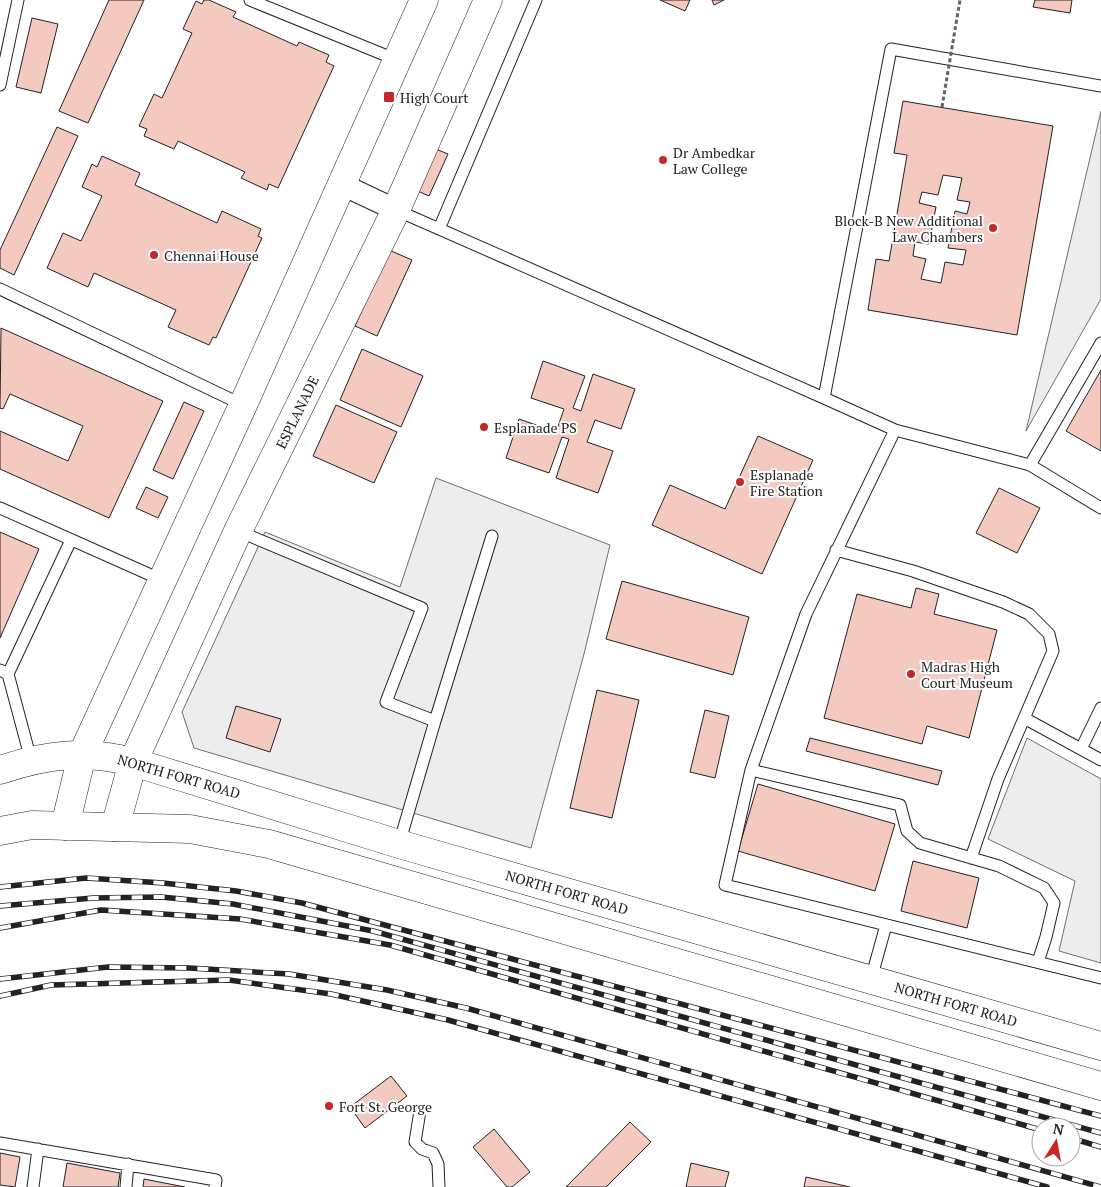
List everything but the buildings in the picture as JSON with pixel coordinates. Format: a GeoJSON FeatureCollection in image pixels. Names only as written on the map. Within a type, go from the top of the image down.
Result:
{"type":"FeatureCollection","features":[{"type":"Feature","properties":{"kind":"main road"},"geometry":{"type":"LineString","coordinates":[[65,826],[82,755],[243,405],[424,0]]}},
{"type":"Feature","properties":{"kind":"main road","name":"ESPLANADE"},"geometry":{"type":"LineString","coordinates":[[115,827],[134,762],[238,530],[396,210],[488,0]]}},
{"type":"Feature","properties":{"kind":"main road","name":"NORTH FORT ROAD"},"geometry":{"type":"LineString","coordinates":[[0,770],[31,760],[69,754],[116,757],[399,844],[1101,1046]]}},
{"type":"Feature","properties":{"kind":"main road"},"geometry":{"type":"LineString","coordinates":[[0,831],[32,825],[190,829],[270,844],[1101,1086]]}},
{"type":"Feature","properties":{"kind":"street"},"geometry":{"type":"LineString","coordinates":[[342,184],[396,210]]}},
{"type":"Feature","properties":{"kind":"lane"},"geometry":{"type":"LineString","coordinates":[[0,85],[18,0]]}},
{"type":"Feature","properties":{"kind":"lane"},"geometry":{"type":"LineString","coordinates":[[250,0],[397,60]]}},
{"type":"Feature","properties":{"kind":"lane"},"geometry":{"type":"LineString","coordinates":[[439,228],[536,0]]}},
{"type":"Feature","properties":{"kind":"lane"},"geometry":{"type":"LineString","coordinates":[[824,398],[892,49],[1101,86]]}},
{"type":"Feature","properties":{"kind":"lane"},"geometry":{"type":"LineString","coordinates":[[396,210],[895,430],[1030,465],[1101,508]]}},
{"type":"Feature","properties":{"kind":"lane"},"geometry":{"type":"LineString","coordinates":[[0,288],[243,405]]}},
{"type":"Feature","properties":{"kind":"lane"},"geometry":{"type":"LineString","coordinates":[[1030,465],[1101,343]]}},
{"type":"Feature","properties":{"kind":"lane"},"geometry":{"type":"LineString","coordinates":[[895,430],[806,614],[751,770],[725,885],[1101,978]]}},
{"type":"Feature","properties":{"kind":"lane"},"geometry":{"type":"LineString","coordinates":[[0,508],[162,580]]}},
{"type":"Feature","properties":{"kind":"lane"},"geometry":{"type":"LineString","coordinates":[[238,530],[422,608],[386,702],[435,721]]}},
{"type":"Feature","properties":{"kind":"lane"},"geometry":{"type":"LineString","coordinates":[[399,844],[492,536]]}},
{"type":"Feature","properties":{"kind":"lane"},"geometry":{"type":"LineString","coordinates":[[31,760],[4,672],[72,540]]}},
{"type":"Feature","properties":{"kind":"lane"},"geometry":{"type":"LineString","coordinates":[[836,550],[913,571],[1003,602],[1029,614],[1049,634],[1053,651],[998,779],[971,858]]}},
{"type":"Feature","properties":{"kind":"lane"},"geometry":{"type":"LineString","coordinates":[[1081,748],[1101,708]]}},
{"type":"Feature","properties":{"kind":"lane"},"geometry":{"type":"LineString","coordinates":[[1024,718],[1101,760]]}},
{"type":"Feature","properties":{"kind":"lane"},"geometry":{"type":"LineString","coordinates":[[751,770],[900,805],[907,831],[920,843],[999,866],[1044,888],[1054,903],[1038,962]]}},
{"type":"Feature","properties":{"kind":"lane"},"geometry":{"type":"LineString","coordinates":[[871,979],[886,925]]}},
{"type":"Feature","properties":{"kind":"lane"},"geometry":{"type":"LineString","coordinates":[[420,1110],[416,1142],[422,1149],[433,1152],[438,1164],[440,1187]]}},
{"type":"Feature","properties":{"kind":"lane"},"geometry":{"type":"LineString","coordinates":[[0,1142],[216,1180],[215,1187]]}},
{"type":"Feature","properties":{"kind":"lane"},"geometry":{"type":"LineString","coordinates":[[33,1187],[38,1149]]}},
{"type":"Feature","properties":{"kind":"lane"},"geometry":{"type":"LineString","coordinates":[[126,1187],[128,1164]]}},
{"type":"Feature","properties":{"kind":"path"},"geometry":{"type":"LineString","coordinates":[[942,107],[960,0]]}},
{"type":"Feature","properties":{"kind":"shaded area"},"geometry":{"type":"Polygon","coordinates":[[[1101,111],[1101,299],[1026,431],[1101,111]]]}},
{"type":"Feature","properties":{"kind":"shaded area"},"geometry":{"type":"Polygon","coordinates":[[[436,478],[610,545],[584,654],[531,848],[194,748],[182,712],[265,532],[400,587],[436,478]]]}},
{"type":"Feature","properties":{"kind":"shaded area"},"geometry":{"type":"Polygon","coordinates":[[[1027,738],[1101,779],[1101,963],[1059,951],[1075,881],[988,839],[1027,738]]]}},
{"type":"Feature","properties":{"kind":"railway"},"geometry":{"type":"LineString","coordinates":[[0,887],[86,878],[163,883],[236,891],[302,903],[1101,1116]]}},
{"type":"Feature","properties":{"kind":"railway"},"geometry":{"type":"LineString","coordinates":[[0,906],[93,898],[161,897],[233,904],[373,931],[1101,1133]]}},
{"type":"Feature","properties":{"kind":"railway"},"geometry":{"type":"LineString","coordinates":[[0,928],[101,910],[240,919],[390,945],[1031,1127]]}},
{"type":"Feature","properties":{"kind":"railway"},"geometry":{"type":"LineString","coordinates":[[0,979],[108,967],[189,968],[289,974],[387,990],[466,1008],[1101,1187]]}},
{"type":"Feature","properties":{"kind":"railway"},"geometry":{"type":"LineString","coordinates":[[0,996],[51,985],[229,980],[331,994],[448,1020],[1047,1187]]}},
{"type":"Feature","properties":{"kind":"railway"},"geometry":{"type":"LineString","coordinates":[[1081,1141],[1101,1147]]}},
{"type":"Feature","properties":{"kind":"place","name":"High Court"},"geometry":{"type":"Point","coordinates":[389,97]}},
{"type":"Feature","properties":{"kind":"place","name":"Dr Ambedkar Law College"},"geometry":{"type":"Point","coordinates":[663,160]}},
{"type":"Feature","properties":{"kind":"place","name":"Block-B New Additional Law Chambers"},"geometry":{"type":"Point","coordinates":[993,228]}},
{"type":"Feature","properties":{"kind":"place","name":"Chennai House"},"geometry":{"type":"Point","coordinates":[154,255]}},
{"type":"Feature","properties":{"kind":"place","name":"Esplanade PS"},"geometry":{"type":"Point","coordinates":[484,427]}},
{"type":"Feature","properties":{"kind":"place","name":"Esplanade Fire Station"},"geometry":{"type":"Point","coordinates":[740,482]}},
{"type":"Feature","properties":{"kind":"place","name":"Madras High Court Museum"},"geometry":{"type":"Point","coordinates":[911,674]}},
{"type":"Feature","properties":{"kind":"place","name":"Fort St. George"},"geometry":{"type":"Point","coordinates":[329,1106]}}]}
